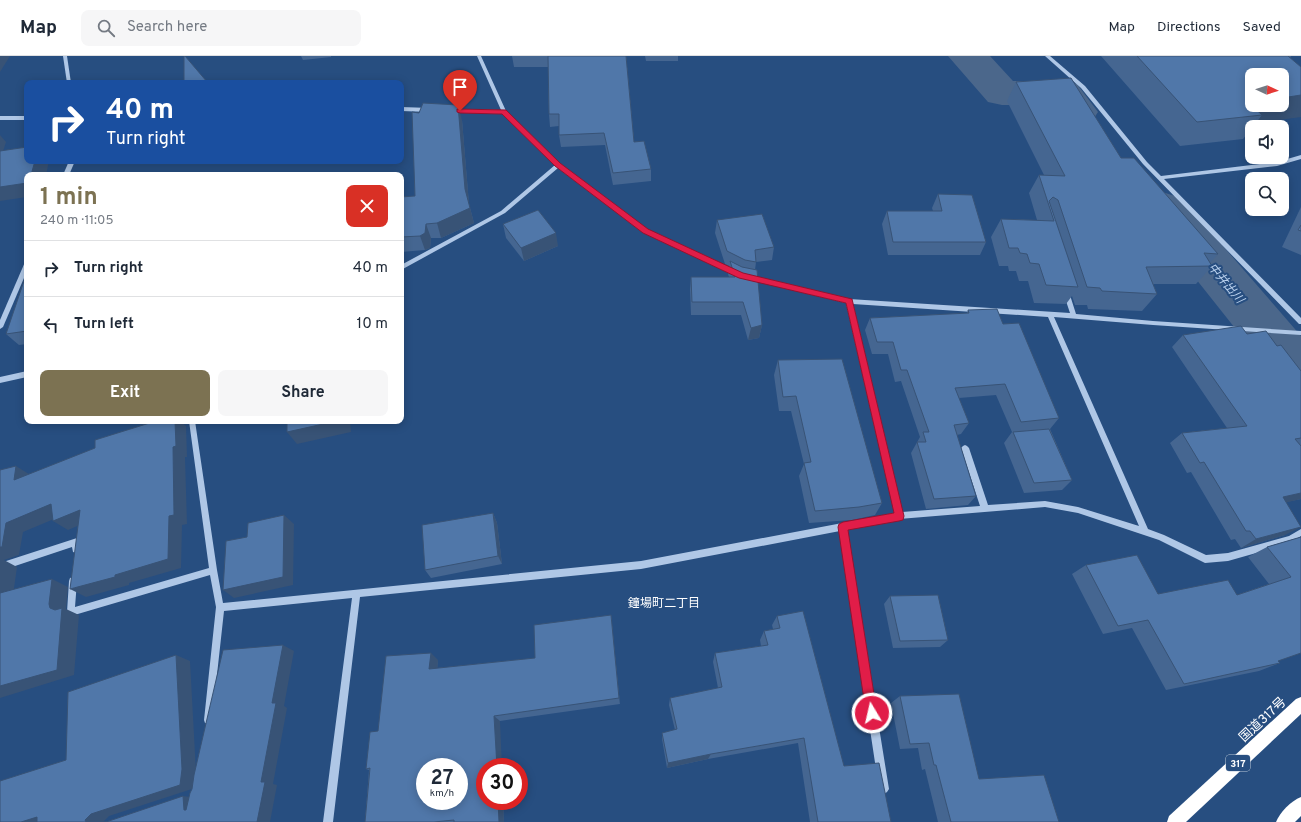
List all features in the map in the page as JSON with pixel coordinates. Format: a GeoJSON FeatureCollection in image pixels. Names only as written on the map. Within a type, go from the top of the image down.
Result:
{"type":"FeatureCollection","features":[{"type":"Feature","properties":{"kind":"highway","name":"国道317号"},"geometry":{"type":"LineString","coordinates":[[1175,822],[1301,704]]}},
{"type":"Feature","properties":{"kind":"highway"},"geometry":{"type":"LineString","coordinates":[[1284,822],[1301,805]]}},
{"type":"Feature","properties":{"kind":"street"},"geometry":{"type":"LineString","coordinates":[[65,56],[69,80]]}},
{"type":"Feature","properties":{"kind":"street"},"geometry":{"type":"LineString","coordinates":[[479,56],[504,112],[558,164],[646,231],[742,276],[849,301],[1301,333]]}},
{"type":"Feature","properties":{"kind":"street"},"geometry":{"type":"LineString","coordinates":[[1047,56],[1083,88],[1145,163],[1301,322]]}},
{"type":"Feature","properties":{"kind":"street"},"geometry":{"type":"LineString","coordinates":[[404,110],[433,110]]}},
{"type":"Feature","properties":{"kind":"street"},"geometry":{"type":"LineString","coordinates":[[440,110],[504,112]]}},
{"type":"Feature","properties":{"kind":"street"},"geometry":{"type":"LineString","coordinates":[[0,118],[24,118]]}},
{"type":"Feature","properties":{"kind":"street"},"geometry":{"type":"LineString","coordinates":[[1160,178],[1277,164],[1301,157]]}},
{"type":"Feature","properties":{"kind":"street"},"geometry":{"type":"LineString","coordinates":[[404,266],[503,212],[558,164]]}},
{"type":"Feature","properties":{"kind":"street"},"geometry":{"type":"LineString","coordinates":[[0,327],[24,271]]}},
{"type":"Feature","properties":{"kind":"street"},"geometry":{"type":"LineString","coordinates":[[1064,286],[1074,316]]}},
{"type":"Feature","properties":{"kind":"street"},"geometry":{"type":"LineString","coordinates":[[849,301],[899,516]]}},
{"type":"Feature","properties":{"kind":"street"},"geometry":{"type":"LineString","coordinates":[[1050,315],[1145,532]]}},
{"type":"Feature","properties":{"kind":"street"},"geometry":{"type":"LineString","coordinates":[[0,380],[24,375]]}},
{"type":"Feature","properties":{"kind":"street"},"geometry":{"type":"LineString","coordinates":[[192,424],[213,570],[220,607],[206,731]]}},
{"type":"Feature","properties":{"kind":"street"},"geometry":{"type":"LineString","coordinates":[[965,448],[985,509]]}},
{"type":"Feature","properties":{"kind":"street"},"geometry":{"type":"LineString","coordinates":[[220,607],[641,565],[899,516],[1045,504],[1078,510],[1161,537],[1205,558],[1228,557],[1291,539],[1301,532]]}},
{"type":"Feature","properties":{"kind":"street"},"geometry":{"type":"LineString","coordinates":[[843,527],[885,799]]}},
{"type":"Feature","properties":{"kind":"street"},"geometry":{"type":"LineString","coordinates":[[0,567],[77,542],[76,558]]}},
{"type":"Feature","properties":{"kind":"street"},"geometry":{"type":"LineString","coordinates":[[74,573],[71,612],[213,570]]}},
{"type":"Feature","properties":{"kind":"street"},"geometry":{"type":"LineString","coordinates":[[328,822],[357,593]]}},
{"type":"Feature","properties":{"kind":"building"},"geometry":{"type":"Polygon","coordinates":[[[184,56],[185,56],[205,80],[184,80],[184,56]]]}},
{"type":"Feature","properties":{"kind":"building"},"geometry":{"type":"Polygon","coordinates":[[[548,56],[626,56],[634,142],[644,141],[651,169],[613,173],[604,133],[559,135],[559,114],[549,114],[548,56]]]}},
{"type":"Feature","properties":{"kind":"building"},"geometry":{"type":"Polygon","coordinates":[[[1137,56],[1288,56],[1301,67],[1301,95],[1289,97],[1289,68],[1245,68],[1245,112],[1259,112],[1262,115],[1197,122],[1137,56]]]}},
{"type":"Feature","properties":{"kind":"building"},"geometry":{"type":"Polygon","coordinates":[[[1071,78],[1121,158],[1134,158],[1218,254],[1204,253],[1212,266],[1146,267],[1157,294],[1102,291],[1100,288],[1087,287],[1058,200],[1053,197],[1049,201],[1078,287],[1046,285],[1039,264],[1030,263],[1027,254],[1020,253],[1018,248],[1009,248],[1001,219],[1054,221],[1039,175],[1065,176],[1016,82],[1071,78]]]}},
{"type":"Feature","properties":{"kind":"building"},"geometry":{"type":"Polygon","coordinates":[[[423,103],[458,105],[465,189],[470,208],[437,223],[426,224],[425,233],[420,236],[404,237],[404,197],[415,196],[412,112],[419,113],[423,103]]]}},
{"type":"Feature","properties":{"kind":"building"},"geometry":{"type":"Polygon","coordinates":[[[24,147],[24,164],[34,164],[32,172],[24,172],[24,183],[0,187],[0,151],[24,147]]]}},
{"type":"Feature","properties":{"kind":"building"},"geometry":{"type":"Polygon","coordinates":[[[938,194],[972,195],[986,242],[893,242],[887,211],[942,211],[938,194]]]}},
{"type":"Feature","properties":{"kind":"building"},"geometry":{"type":"Polygon","coordinates":[[[538,210],[556,233],[521,248],[503,224],[538,210]]]}},
{"type":"Feature","properties":{"kind":"building"},"geometry":{"type":"Polygon","coordinates":[[[762,214],[774,247],[755,250],[756,262],[745,260],[727,251],[717,220],[762,214]]]}},
{"type":"Feature","properties":{"kind":"building"},"geometry":{"type":"Polygon","coordinates":[[[730,261],[742,267],[757,270],[762,325],[751,328],[743,302],[692,302],[691,277],[735,277],[730,261]]]}},
{"type":"Feature","properties":{"kind":"building"},"geometry":{"type":"Polygon","coordinates":[[[24,281],[24,331],[6,334],[24,281]]]}},
{"type":"Feature","properties":{"kind":"building"},"geometry":{"type":"Polygon","coordinates":[[[997,309],[1003,324],[1019,323],[1059,418],[1021,422],[1005,384],[955,388],[969,423],[954,425],[976,496],[934,499],[917,442],[926,442],[923,432],[929,432],[907,370],[901,370],[893,342],[877,342],[870,318],[969,313],[968,310],[997,309]]]}},
{"type":"Feature","properties":{"kind":"building"},"geometry":{"type":"Polygon","coordinates":[[[1241,326],[1247,334],[1266,331],[1277,346],[1281,345],[1301,371],[1301,438],[1295,439],[1301,446],[1301,493],[1283,497],[1301,527],[1256,539],[1250,531],[1246,531],[1204,462],[1200,463],[1182,433],[1247,426],[1183,335],[1241,326]]]}},
{"type":"Feature","properties":{"kind":"building"},"geometry":{"type":"Polygon","coordinates":[[[842,359],[882,503],[859,507],[815,511],[804,463],[811,462],[796,396],[783,397],[778,360],[842,359]]]}},
{"type":"Feature","properties":{"kind":"building"},"geometry":{"type":"Polygon","coordinates":[[[146,424],[175,424],[176,446],[173,447],[174,515],[169,516],[168,559],[115,575],[115,577],[70,589],[80,510],[53,521],[51,504],[6,523],[2,547],[0,547],[0,470],[16,466],[14,480],[95,448],[95,440],[146,424]]]}},
{"type":"Feature","properties":{"kind":"building"},"geometry":{"type":"Polygon","coordinates":[[[287,424],[323,424],[287,432],[287,424]]]}},
{"type":"Feature","properties":{"kind":"building"},"geometry":{"type":"Polygon","coordinates":[[[1049,429],[1072,480],[1034,483],[1013,432],[1049,429]]]}},
{"type":"Feature","properties":{"kind":"building"},"geometry":{"type":"Polygon","coordinates":[[[493,513],[498,556],[425,570],[422,525],[493,513]]]}},
{"type":"Feature","properties":{"kind":"building"},"geometry":{"type":"Polygon","coordinates":[[[284,515],[283,577],[223,590],[226,541],[247,537],[248,523],[284,515]]]}},
{"type":"Feature","properties":{"kind":"building"},"geometry":{"type":"Polygon","coordinates":[[[1301,537],[1301,653],[1278,661],[1280,663],[1184,684],[1148,620],[1118,626],[1086,565],[1137,555],[1158,594],[1228,580],[1237,595],[1291,577],[1267,547],[1301,537]]]}},
{"type":"Feature","properties":{"kind":"building"},"geometry":{"type":"Polygon","coordinates":[[[52,579],[49,604],[50,608],[55,610],[62,608],[57,670],[0,686],[0,593],[52,579]]]}},
{"type":"Feature","properties":{"kind":"building"},"geometry":{"type":"Polygon","coordinates":[[[938,595],[948,640],[900,641],[890,596],[938,595]]]}},
{"type":"Feature","properties":{"kind":"building"},"geometry":{"type":"Polygon","coordinates":[[[803,611],[844,766],[879,763],[891,822],[818,822],[804,738],[668,763],[662,733],[677,729],[670,698],[722,687],[715,653],[768,645],[764,631],[780,628],[777,616],[803,611]]]}},
{"type":"Feature","properties":{"kind":"building"},"geometry":{"type":"Polygon","coordinates":[[[611,615],[619,698],[494,716],[496,758],[476,758],[476,810],[498,810],[499,822],[454,822],[454,820],[434,822],[365,822],[370,768],[366,769],[370,732],[378,731],[386,656],[431,653],[429,669],[535,658],[534,625],[611,615]]]}},
{"type":"Feature","properties":{"kind":"building"},"geometry":{"type":"Polygon","coordinates":[[[283,645],[272,703],[276,703],[261,782],[265,782],[257,822],[106,822],[183,796],[184,810],[186,810],[223,650],[283,645]]]}},
{"type":"Feature","properties":{"kind":"building"},"geometry":{"type":"Polygon","coordinates":[[[176,655],[182,769],[180,785],[91,814],[85,820],[86,822],[37,822],[37,817],[21,822],[0,822],[0,781],[66,760],[68,692],[176,655]]]}},
{"type":"Feature","properties":{"kind":"building"},"geometry":{"type":"Polygon","coordinates":[[[959,694],[979,779],[1044,775],[1059,822],[951,822],[929,743],[910,744],[900,696],[959,694]]]}},
{"type":"Feature","properties":{"kind":"waterway","name":"中井出川"},"geometry":{"type":"LineString","coordinates":[[967,56],[973,60],[1002,93],[1063,93],[1078,112]]}},
{"type":"Feature","properties":{"kind":"waterway","name":"中井出川"},"geometry":{"type":"LineString","coordinates":[[1159,207],[1181,228],[1294,364],[1301,379]]}},
{"type":"Feature","properties":{"kind":"district","name":"鐘場町二丁目"},"geometry":{"type":"Point","coordinates":[664,603]}},
{"type":"Feature","properties":{"kind":"route"},"geometry":{"type":"LineString","coordinates":[[460,111],[504,112],[558,164],[646,231],[742,276],[849,301],[899,516],[843,527],[872,713]]}}]}
